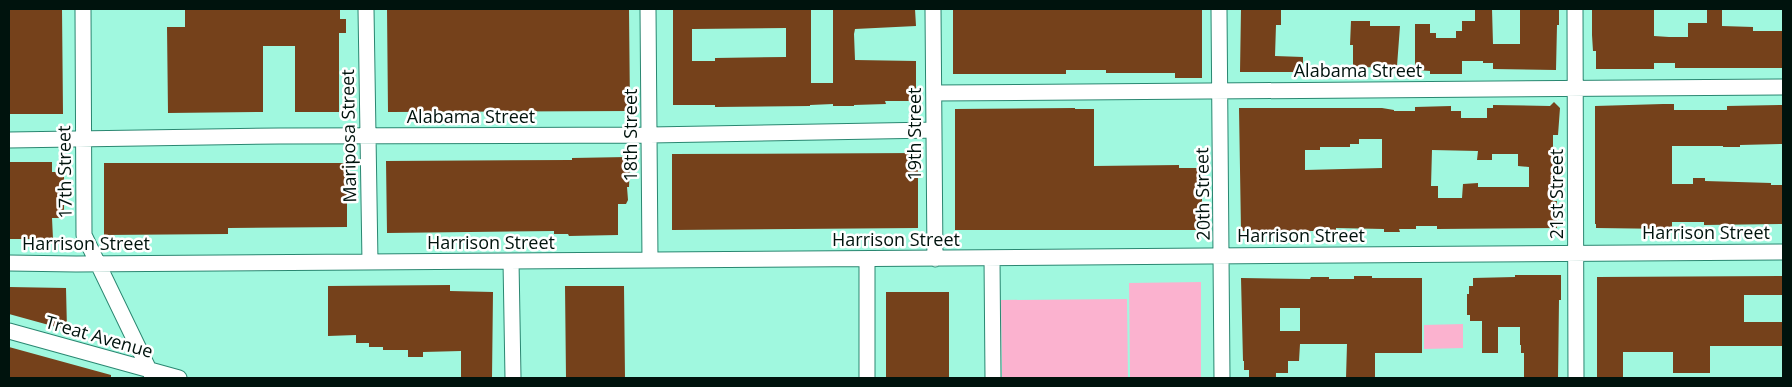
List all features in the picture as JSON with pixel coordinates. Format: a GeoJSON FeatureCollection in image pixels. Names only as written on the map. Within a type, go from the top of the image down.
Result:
{"type":"FeatureCollection","features":[{"type":"Feature","properties":{"kind":"street","name":"17th Street"},"geometry":{"type":"LineString","coordinates":[[83,9],[84,235],[151,374]]}},
{"type":"Feature","properties":{"kind":"street","name":"Mariposa Street"},"geometry":{"type":"LineString","coordinates":[[366,9],[370,262]]}},
{"type":"Feature","properties":{"kind":"street","name":"18th Street"},"geometry":{"type":"LineString","coordinates":[[648,9],[650,260]]}},
{"type":"Feature","properties":{"kind":"street","name":"19th Street"},"geometry":{"type":"LineString","coordinates":[[933,9],[935,259]]}},
{"type":"Feature","properties":{"kind":"street","name":"20th Street"},"geometry":{"type":"LineString","coordinates":[[1219,9],[1222,378]]}},
{"type":"Feature","properties":{"kind":"street","name":"21st Street"},"geometry":{"type":"LineString","coordinates":[[1575,9],[1576,378]]}},
{"type":"Feature","properties":{"kind":"street","name":"Alabama Street"},"geometry":{"type":"LineString","coordinates":[[934,92],[1783,87]]}},
{"type":"Feature","properties":{"kind":"street","name":"Alabama Street"},"geometry":{"type":"LineString","coordinates":[[9,140],[368,136],[650,136],[934,130]]}},
{"type":"Feature","properties":{"kind":"street","name":"Harrison Street"},"geometry":{"type":"LineString","coordinates":[[9,263],[511,262],[1783,252]]}},
{"type":"Feature","properties":{"kind":"street"},"geometry":{"type":"LineString","coordinates":[[992,258],[993,378]]}},
{"type":"Feature","properties":{"kind":"street"},"geometry":{"type":"LineString","coordinates":[[867,259],[868,378]]}},
{"type":"Feature","properties":{"kind":"street"},"geometry":{"type":"LineString","coordinates":[[511,262],[513,378]]}},
{"type":"Feature","properties":{"kind":"street","name":"Treat Avenue"},"geometry":{"type":"LineString","coordinates":[[9,331],[151,374],[179,378]]}},
{"type":"Feature","properties":{"kind":"shaded area"},"geometry":{"type":"Polygon","coordinates":[[[1201,282],[1201,378],[1130,378],[1129,283],[1201,282]]]}},
{"type":"Feature","properties":{"kind":"shaded area"},"geometry":{"type":"Polygon","coordinates":[[[1127,299],[1128,378],[1002,378],[1001,300],[1127,299]]]}},
{"type":"Feature","properties":{"kind":"shaded area"},"geometry":{"type":"Polygon","coordinates":[[[1463,324],[1463,348],[1424,349],[1424,325],[1463,324]]]}},
{"type":"Feature","properties":{"kind":"building"},"geometry":{"type":"Polygon","coordinates":[[[9,9],[62,9],[63,114],[9,114],[9,9]]]}},
{"type":"Feature","properties":{"kind":"building"},"geometry":{"type":"Polygon","coordinates":[[[185,9],[340,9],[340,19],[346,19],[346,33],[339,33],[339,112],[295,112],[295,46],[263,46],[263,112],[168,113],[167,27],[185,27],[185,9]]]}},
{"type":"Feature","properties":{"kind":"building"},"geometry":{"type":"Polygon","coordinates":[[[387,9],[629,9],[630,111],[388,112],[387,9]]]}},
{"type":"Feature","properties":{"kind":"building"},"geometry":{"type":"Polygon","coordinates":[[[673,9],[811,9],[811,83],[833,83],[833,9],[915,9],[916,26],[855,29],[854,34],[855,60],[916,61],[916,101],[885,101],[886,104],[854,106],[833,106],[833,104],[715,107],[715,105],[673,105],[673,9]],[[786,28],[692,29],[692,61],[715,61],[715,58],[786,57],[786,28]]]}},
{"type":"Feature","properties":{"kind":"building"},"geometry":{"type":"Polygon","coordinates":[[[953,9],[1202,9],[1202,78],[1175,78],[1175,73],[1106,73],[1106,70],[1066,70],[1066,74],[953,74],[953,9]]]}},
{"type":"Feature","properties":{"kind":"building"},"geometry":{"type":"Polygon","coordinates":[[[1241,9],[1281,10],[1281,25],[1276,25],[1275,56],[1303,57],[1303,72],[1240,72],[1241,9]]]}},
{"type":"Feature","properties":{"kind":"building"},"geometry":{"type":"Polygon","coordinates":[[[1475,9],[1492,9],[1493,44],[1520,44],[1520,9],[1559,10],[1556,70],[1493,69],[1493,63],[1462,61],[1462,74],[1430,74],[1430,71],[1415,70],[1415,24],[1430,24],[1430,33],[1436,33],[1436,38],[1456,38],[1456,31],[1462,31],[1462,21],[1475,21],[1475,9]]]}},
{"type":"Feature","properties":{"kind":"building"},"geometry":{"type":"Polygon","coordinates":[[[1592,9],[1654,9],[1654,36],[1688,37],[1688,23],[1707,23],[1707,9],[1722,9],[1722,26],[1753,27],[1753,31],[1783,31],[1783,68],[1675,68],[1675,63],[1654,63],[1654,69],[1596,69],[1596,51],[1593,51],[1592,9]]]}},
{"type":"Feature","properties":{"kind":"building"},"geometry":{"type":"Polygon","coordinates":[[[1351,21],[1370,21],[1370,26],[1400,26],[1397,66],[1353,68],[1353,45],[1350,45],[1351,21]]]}},
{"type":"Feature","properties":{"kind":"building"},"geometry":{"type":"Polygon","coordinates":[[[1554,102],[1560,108],[1558,135],[1553,135],[1553,201],[1557,201],[1557,228],[1437,229],[1437,226],[1416,226],[1416,229],[1399,229],[1400,232],[1384,232],[1384,229],[1336,228],[1336,231],[1241,231],[1239,108],[1382,108],[1394,111],[1415,111],[1415,107],[1451,106],[1451,111],[1461,111],[1461,118],[1487,118],[1487,108],[1493,108],[1493,105],[1550,106],[1554,102]],[[1359,139],[1359,144],[1350,144],[1350,147],[1320,147],[1320,150],[1305,150],[1305,170],[1382,168],[1382,139],[1359,139]],[[1432,150],[1431,186],[1438,186],[1438,198],[1462,198],[1463,184],[1478,183],[1478,187],[1529,187],[1529,167],[1518,166],[1518,154],[1492,154],[1492,160],[1477,160],[1478,151],[1432,150]]]}},
{"type":"Feature","properties":{"kind":"building"},"geometry":{"type":"Polygon","coordinates":[[[1674,104],[1674,110],[1727,110],[1727,106],[1782,105],[1783,144],[1740,145],[1740,147],[1672,146],[1672,184],[1693,184],[1693,178],[1705,178],[1705,181],[1783,185],[1783,224],[1704,225],[1704,222],[1672,222],[1672,229],[1596,228],[1595,106],[1674,104]]]}},
{"type":"Feature","properties":{"kind":"building"},"geometry":{"type":"Polygon","coordinates":[[[955,109],[1094,109],[1094,166],[1179,165],[1179,168],[1202,168],[1202,230],[955,230],[955,109]]]}},
{"type":"Feature","properties":{"kind":"building"},"geometry":{"type":"Polygon","coordinates":[[[918,153],[918,228],[672,230],[672,154],[918,153]]]}},
{"type":"Feature","properties":{"kind":"building"},"geometry":{"type":"Polygon","coordinates":[[[627,157],[627,159],[630,159],[629,187],[627,187],[628,200],[626,204],[618,204],[618,235],[569,236],[568,234],[554,234],[554,231],[387,233],[386,161],[572,160],[572,158],[627,157]]]}},
{"type":"Feature","properties":{"kind":"building"},"geometry":{"type":"Polygon","coordinates":[[[9,162],[52,162],[52,172],[64,172],[64,218],[52,218],[53,239],[9,239],[9,162]]]}},
{"type":"Feature","properties":{"kind":"building"},"geometry":{"type":"Polygon","coordinates":[[[104,163],[347,163],[347,227],[228,228],[228,234],[104,235],[104,163]]]}},
{"type":"Feature","properties":{"kind":"building"},"geometry":{"type":"Polygon","coordinates":[[[1515,275],[1561,275],[1558,378],[1524,378],[1524,353],[1521,353],[1520,327],[1498,327],[1498,353],[1482,353],[1482,321],[1470,321],[1470,315],[1467,315],[1469,286],[1473,286],[1473,278],[1515,277],[1515,275]]]}},
{"type":"Feature","properties":{"kind":"building"},"geometry":{"type":"Polygon","coordinates":[[[1354,276],[1422,278],[1422,353],[1375,353],[1375,378],[1346,378],[1347,344],[1300,344],[1299,361],[1288,361],[1288,373],[1276,373],[1276,378],[1249,378],[1249,370],[1244,370],[1243,361],[1241,278],[1310,279],[1311,277],[1329,277],[1329,279],[1354,279],[1354,276]],[[1280,308],[1280,331],[1300,331],[1300,308],[1280,308]]]}},
{"type":"Feature","properties":{"kind":"building"},"geometry":{"type":"Polygon","coordinates":[[[1783,276],[1783,295],[1744,295],[1744,322],[1783,322],[1783,346],[1710,346],[1710,373],[1673,373],[1673,352],[1623,352],[1623,378],[1597,378],[1597,277],[1783,276]]]}},
{"type":"Feature","properties":{"kind":"building"},"geometry":{"type":"Polygon","coordinates":[[[450,285],[450,291],[493,292],[492,378],[461,378],[461,351],[423,352],[423,357],[408,357],[408,350],[383,350],[383,347],[369,347],[369,343],[356,343],[356,335],[328,336],[328,286],[450,285]]]}},
{"type":"Feature","properties":{"kind":"building"},"geometry":{"type":"Polygon","coordinates":[[[565,286],[624,286],[625,378],[566,378],[565,286]]]}},
{"type":"Feature","properties":{"kind":"building"},"geometry":{"type":"Polygon","coordinates":[[[9,287],[66,288],[67,330],[9,314],[9,287]]]}},
{"type":"Feature","properties":{"kind":"building"},"geometry":{"type":"Polygon","coordinates":[[[886,292],[949,292],[949,378],[886,378],[886,292]]]}},
{"type":"Feature","properties":{"kind":"building"},"geometry":{"type":"Polygon","coordinates":[[[9,347],[111,375],[111,378],[9,378],[9,347]]]}}]}
